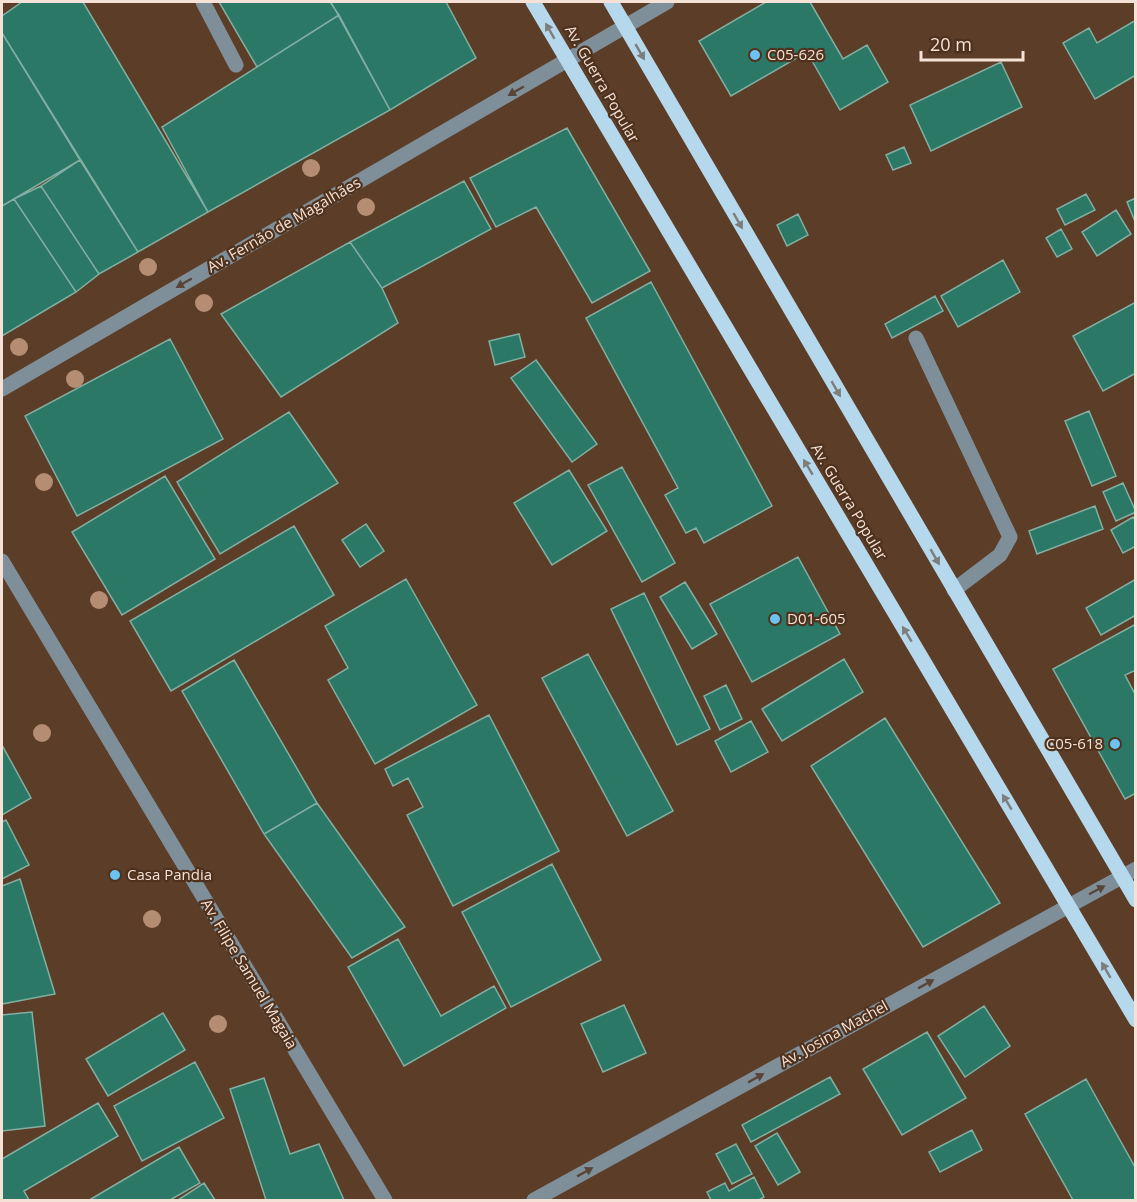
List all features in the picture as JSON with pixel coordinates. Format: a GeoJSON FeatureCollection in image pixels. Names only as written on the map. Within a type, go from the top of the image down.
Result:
{"type":"FeatureCollection","features":[{"type":"Feature","properties":{"kind":"main road","name":"Av. Guerra Popular"},"geometry":{"type":"LineString","coordinates":[[533,2],[1136,1020]]}},
{"type":"Feature","properties":{"kind":"main road"},"geometry":{"type":"LineString","coordinates":[[611,2],[954,590],[1129,873],[1136,900]]}},
{"type":"Feature","properties":{"kind":"street"},"geometry":{"type":"LineString","coordinates":[[203,2],[236,65]]}},
{"type":"Feature","properties":{"kind":"street"},"geometry":{"type":"LineString","coordinates":[[624,26],[666,2]]}},
{"type":"Feature","properties":{"kind":"street","name":"Av. Fernão de Magalhães"},"geometry":{"type":"LineString","coordinates":[[2,389],[624,26]]}},
{"type":"Feature","properties":{"kind":"street"},"geometry":{"type":"LineString","coordinates":[[916,339],[1011,537],[1000,555],[954,590]]}},
{"type":"Feature","properties":{"kind":"street","name":"Av. Filipe Samuel Magaia"},"geometry":{"type":"LineString","coordinates":[[2,561],[385,1200]]}},
{"type":"Feature","properties":{"kind":"street","name":"Av. Josina Machel"},"geometry":{"type":"LineString","coordinates":[[534,1200],[1129,873]]}},
{"type":"Feature","properties":{"kind":"building"},"geometry":{"type":"Polygon","coordinates":[[[22,2],[83,2],[208,212],[138,252],[2,33],[2,16],[22,2]]]}},
{"type":"Feature","properties":{"kind":"building"},"geometry":{"type":"Polygon","coordinates":[[[219,2],[330,2],[339,15],[257,67],[219,2]]]}},
{"type":"Feature","properties":{"kind":"building"},"geometry":{"type":"Polygon","coordinates":[[[331,2],[446,2],[476,58],[390,110],[331,2]]]}},
{"type":"Feature","properties":{"kind":"building","name":"C05-626"},"geometry":{"type":"Polygon","coordinates":[[[766,2],[810,2],[843,59],[867,45],[888,82],[840,110],[807,52],[731,96],[699,41],[766,2]]]}},
{"type":"Feature","properties":{"kind":"building"},"geometry":{"type":"Polygon","coordinates":[[[339,15],[390,110],[208,212],[162,127],[339,15]]]}},
{"type":"Feature","properties":{"kind":"building"},"geometry":{"type":"Polygon","coordinates":[[[1136,20],[1136,75],[1095,99],[1063,43],[1089,28],[1097,43],[1136,20]]]}},
{"type":"Feature","properties":{"kind":"building"},"geometry":{"type":"Polygon","coordinates":[[[2,33],[80,160],[2,206],[2,33]]]}},
{"type":"Feature","properties":{"kind":"building"},"geometry":{"type":"Polygon","coordinates":[[[1001,62],[1022,107],[931,151],[910,105],[1001,62]]]}},
{"type":"Feature","properties":{"kind":"building"},"geometry":{"type":"Polygon","coordinates":[[[567,128],[650,271],[592,303],[536,207],[496,227],[470,178],[567,128]]]}},
{"type":"Feature","properties":{"kind":"building"},"geometry":{"type":"Polygon","coordinates":[[[904,147],[911,163],[893,170],[886,155],[904,147]]]}},
{"type":"Feature","properties":{"kind":"building"},"geometry":{"type":"Polygon","coordinates":[[[80,160],[138,252],[99,274],[41,186],[80,160]]]}},
{"type":"Feature","properties":{"kind":"building"},"geometry":{"type":"Polygon","coordinates":[[[464,181],[491,229],[382,288],[350,242],[464,181]]]}},
{"type":"Feature","properties":{"kind":"building"},"geometry":{"type":"Polygon","coordinates":[[[41,186],[99,274],[76,292],[14,199],[41,186]]]}},
{"type":"Feature","properties":{"kind":"building"},"geometry":{"type":"Polygon","coordinates":[[[1086,194],[1095,210],[1065,225],[1057,209],[1086,194]]]}},
{"type":"Feature","properties":{"kind":"building"},"geometry":{"type":"Polygon","coordinates":[[[1136,198],[1136,224],[1127,202],[1136,198]]]}},
{"type":"Feature","properties":{"kind":"building"},"geometry":{"type":"Polygon","coordinates":[[[14,199],[76,292],[2,336],[2,206],[14,199]]]}},
{"type":"Feature","properties":{"kind":"building"},"geometry":{"type":"Polygon","coordinates":[[[1116,210],[1131,234],[1097,256],[1082,232],[1116,210]]]}},
{"type":"Feature","properties":{"kind":"building"},"geometry":{"type":"Polygon","coordinates":[[[798,214],[808,235],[787,246],[777,225],[798,214]]]}},
{"type":"Feature","properties":{"kind":"building"},"geometry":{"type":"Polygon","coordinates":[[[1061,229],[1072,249],[1057,257],[1046,238],[1061,229]]]}},
{"type":"Feature","properties":{"kind":"building"},"geometry":{"type":"Polygon","coordinates":[[[350,242],[382,288],[398,323],[281,397],[221,314],[350,242]]]}},
{"type":"Feature","properties":{"kind":"building"},"geometry":{"type":"Polygon","coordinates":[[[1003,260],[1020,292],[958,327],[941,296],[1003,260]]]}},
{"type":"Feature","properties":{"kind":"building"},"geometry":{"type":"Polygon","coordinates":[[[651,282],[772,506],[704,543],[696,528],[686,533],[665,495],[678,488],[586,318],[651,282]]]}},
{"type":"Feature","properties":{"kind":"building"},"geometry":{"type":"Polygon","coordinates":[[[935,296],[943,311],[892,338],[885,324],[935,296]]]}},
{"type":"Feature","properties":{"kind":"building"},"geometry":{"type":"Polygon","coordinates":[[[1136,302],[1136,373],[1103,391],[1073,336],[1136,302]]]}},
{"type":"Feature","properties":{"kind":"building"},"geometry":{"type":"Polygon","coordinates":[[[519,334],[525,357],[495,365],[489,341],[519,334]]]}},
{"type":"Feature","properties":{"kind":"building"},"geometry":{"type":"Polygon","coordinates":[[[170,339],[223,439],[77,516],[25,416],[170,339]]]}},
{"type":"Feature","properties":{"kind":"building"},"geometry":{"type":"Polygon","coordinates":[[[536,360],[597,444],[572,462],[511,378],[536,360]]]}},
{"type":"Feature","properties":{"kind":"building"},"geometry":{"type":"Polygon","coordinates":[[[1089,411],[1116,476],[1092,486],[1065,421],[1089,411]]]}},
{"type":"Feature","properties":{"kind":"building"},"geometry":{"type":"Polygon","coordinates":[[[289,412],[338,483],[220,554],[177,482],[289,412]]]}},
{"type":"Feature","properties":{"kind":"building"},"geometry":{"type":"Polygon","coordinates":[[[622,467],[675,563],[642,582],[588,485],[622,467]]]}},
{"type":"Feature","properties":{"kind":"building"},"geometry":{"type":"Polygon","coordinates":[[[569,470],[607,531],[552,565],[514,503],[569,470]]]}},
{"type":"Feature","properties":{"kind":"building"},"geometry":{"type":"Polygon","coordinates":[[[165,476],[215,559],[122,615],[72,532],[165,476]]]}},
{"type":"Feature","properties":{"kind":"building"},"geometry":{"type":"Polygon","coordinates":[[[1123,483],[1136,512],[1116,521],[1103,492],[1123,483]]]}},
{"type":"Feature","properties":{"kind":"building"},"geometry":{"type":"Polygon","coordinates":[[[1095,506],[1103,529],[1037,554],[1029,531],[1095,506]]]}},
{"type":"Feature","properties":{"kind":"building"},"geometry":{"type":"Polygon","coordinates":[[[1133,517],[1136,521],[1136,546],[1123,553],[1111,530],[1133,517]]]}},
{"type":"Feature","properties":{"kind":"building"},"geometry":{"type":"Polygon","coordinates":[[[366,524],[384,551],[360,567],[342,540],[366,524]]]}},
{"type":"Feature","properties":{"kind":"building"},"geometry":{"type":"Polygon","coordinates":[[[294,526],[334,595],[171,691],[130,621],[294,526]]]}},
{"type":"Feature","properties":{"kind":"building","name":"D01-605"},"geometry":{"type":"Polygon","coordinates":[[[798,557],[840,634],[752,682],[710,604],[798,557]]]}},
{"type":"Feature","properties":{"kind":"building"},"geometry":{"type":"Polygon","coordinates":[[[406,579],[477,705],[375,764],[328,680],[348,668],[325,626],[406,579]]]}},
{"type":"Feature","properties":{"kind":"building"},"geometry":{"type":"Polygon","coordinates":[[[1136,579],[1136,615],[1101,635],[1086,608],[1136,579]]]}},
{"type":"Feature","properties":{"kind":"building"},"geometry":{"type":"Polygon","coordinates":[[[685,582],[717,634],[692,649],[660,597],[685,582]]]}},
{"type":"Feature","properties":{"kind":"building"},"geometry":{"type":"Polygon","coordinates":[[[644,593],[710,729],[677,745],[611,609],[644,593]]]}},
{"type":"Feature","properties":{"kind":"building","name":"C05-618"},"geometry":{"type":"Polygon","coordinates":[[[1136,624],[1136,670],[1125,675],[1136,696],[1136,793],[1125,799],[1053,669],[1136,624]]]}},
{"type":"Feature","properties":{"kind":"building"},"geometry":{"type":"Polygon","coordinates":[[[588,654],[673,811],[627,836],[542,678],[588,654]]]}},
{"type":"Feature","properties":{"kind":"building"},"geometry":{"type":"Polygon","coordinates":[[[844,659],[863,692],[782,741],[762,709],[844,659]]]}},
{"type":"Feature","properties":{"kind":"building"},"geometry":{"type":"Polygon","coordinates":[[[234,660],[317,803],[264,834],[182,691],[234,660]]]}},
{"type":"Feature","properties":{"kind":"building"},"geometry":{"type":"Polygon","coordinates":[[[726,685],[742,719],[720,730],[704,696],[726,685]]]}},
{"type":"Feature","properties":{"kind":"building"},"geometry":{"type":"Polygon","coordinates":[[[489,715],[559,851],[453,906],[407,815],[423,807],[408,778],[393,786],[385,769],[489,715]]]}},
{"type":"Feature","properties":{"kind":"building"},"geometry":{"type":"Polygon","coordinates":[[[885,718],[1000,903],[923,947],[811,766],[885,718]]]}},
{"type":"Feature","properties":{"kind":"building"},"geometry":{"type":"Polygon","coordinates":[[[751,721],[768,752],[731,772],[715,741],[751,721]]]}},
{"type":"Feature","properties":{"kind":"building"},"geometry":{"type":"Polygon","coordinates":[[[2,745],[31,798],[2,815],[2,745]]]}},
{"type":"Feature","properties":{"kind":"building"},"geometry":{"type":"Polygon","coordinates":[[[317,803],[405,927],[352,958],[264,834],[317,803]]]}},
{"type":"Feature","properties":{"kind":"building"},"geometry":{"type":"Polygon","coordinates":[[[6,820],[29,865],[2,879],[2,822],[6,820]]]}},
{"type":"Feature","properties":{"kind":"building"},"geometry":{"type":"Polygon","coordinates":[[[552,864],[601,960],[511,1007],[462,912],[552,864]]]}},
{"type":"Feature","properties":{"kind":"building"},"geometry":{"type":"Polygon","coordinates":[[[20,879],[55,994],[2,1004],[2,886],[20,879]]]}},
{"type":"Feature","properties":{"kind":"building"},"geometry":{"type":"Polygon","coordinates":[[[398,939],[441,1016],[494,986],[506,1008],[404,1066],[348,967],[398,939]]]}},
{"type":"Feature","properties":{"kind":"building"},"geometry":{"type":"Polygon","coordinates":[[[624,1005],[646,1053],[603,1072],[581,1024],[624,1005]]]}},
{"type":"Feature","properties":{"kind":"building"},"geometry":{"type":"Polygon","coordinates":[[[984,1006],[1010,1046],[965,1077],[938,1036],[984,1006]]]}},
{"type":"Feature","properties":{"kind":"building"},"geometry":{"type":"Polygon","coordinates":[[[32,1012],[45,1126],[2,1131],[2,1015],[32,1012]]]}},
{"type":"Feature","properties":{"kind":"building"},"geometry":{"type":"Polygon","coordinates":[[[163,1013],[185,1050],[108,1096],[86,1059],[163,1013]]]}},
{"type":"Feature","properties":{"kind":"building"},"geometry":{"type":"Polygon","coordinates":[[[927,1032],[966,1098],[902,1135],[863,1069],[927,1032]]]}},
{"type":"Feature","properties":{"kind":"building"},"geometry":{"type":"Polygon","coordinates":[[[195,1062],[224,1118],[142,1161],[114,1106],[195,1062]]]}},
{"type":"Feature","properties":{"kind":"building"},"geometry":{"type":"Polygon","coordinates":[[[830,1077],[840,1094],[751,1142],[742,1125],[830,1077]]]}},
{"type":"Feature","properties":{"kind":"building"},"geometry":{"type":"Polygon","coordinates":[[[264,1078],[290,1154],[319,1144],[344,1200],[266,1200],[230,1089],[264,1078]]]}},
{"type":"Feature","properties":{"kind":"building"},"geometry":{"type":"Polygon","coordinates":[[[1086,1079],[1136,1169],[1136,1200],[1073,1200],[1025,1114],[1086,1079]]]}},
{"type":"Feature","properties":{"kind":"building"},"geometry":{"type":"Polygon","coordinates":[[[98,1103],[118,1136],[24,1191],[29,1200],[2,1200],[2,1159],[98,1103]]]}},
{"type":"Feature","properties":{"kind":"building"},"geometry":{"type":"Polygon","coordinates":[[[972,1130],[982,1150],[940,1172],[929,1152],[972,1130]]]}},
{"type":"Feature","properties":{"kind":"building"},"geometry":{"type":"Polygon","coordinates":[[[777,1133],[800,1172],[778,1185],[755,1146],[777,1133]]]}},
{"type":"Feature","properties":{"kind":"building"},"geometry":{"type":"Polygon","coordinates":[[[736,1144],[752,1174],[732,1184],[716,1154],[736,1144]]]}},
{"type":"Feature","properties":{"kind":"building"},"geometry":{"type":"Polygon","coordinates":[[[179,1147],[200,1183],[170,1200],[91,1199],[179,1147]]]}},
{"type":"Feature","properties":{"kind":"building"},"geometry":{"type":"Polygon","coordinates":[[[754,1177],[764,1197],[759,1200],[711,1200],[707,1192],[725,1183],[729,1191],[754,1177]]]}},
{"type":"Feature","properties":{"kind":"building"},"geometry":{"type":"Polygon","coordinates":[[[204,1183],[215,1200],[178,1200],[204,1183]]]}},
{"type":"Feature","properties":{"kind":"place","name":"C05-626"},"geometry":{"type":"Point","coordinates":[755,55]}},
{"type":"Feature","properties":{"kind":"place","name":"D01-605"},"geometry":{"type":"Point","coordinates":[775,619]}},
{"type":"Feature","properties":{"kind":"place","name":"C05-618"},"geometry":{"type":"Point","coordinates":[1115,744]}},
{"type":"Feature","properties":{"kind":"place","name":"Casa Pandia"},"geometry":{"type":"Point","coordinates":[115,875]}}]}
